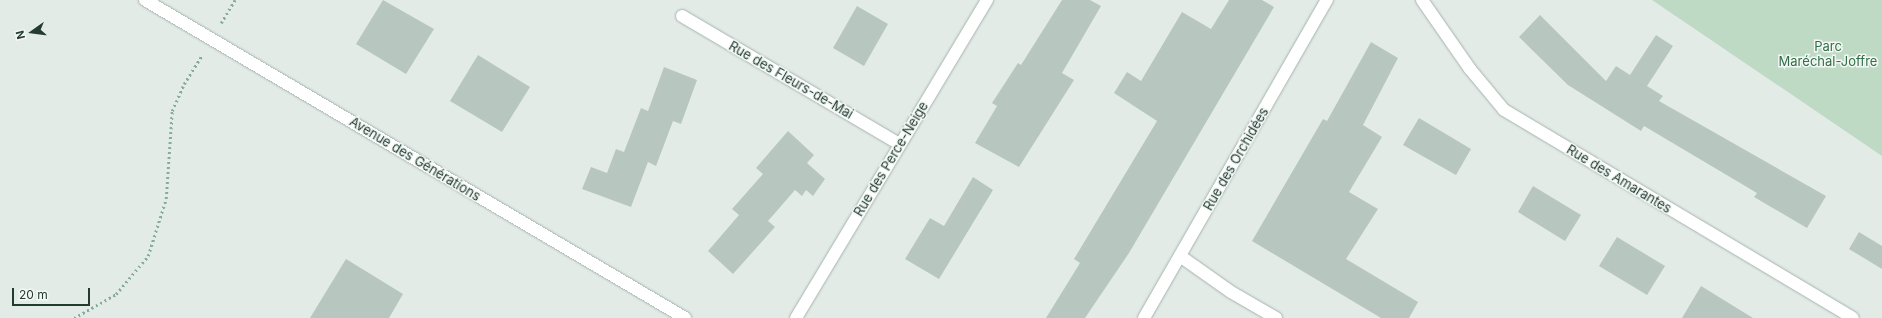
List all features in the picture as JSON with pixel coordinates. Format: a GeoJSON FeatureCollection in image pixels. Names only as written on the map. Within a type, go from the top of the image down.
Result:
{"type":"FeatureCollection","features":[{"type":"Feature","properties":{"kind":"street","name":"Avenue des Générations"},"geometry":{"type":"LineString","coordinates":[[146,0],[685,318]]}},
{"type":"Feature","properties":{"kind":"street","name":"Rue des Perce-Neige"},"geometry":{"type":"LineString","coordinates":[[796,318],[899,144],[987,0]]}},
{"type":"Feature","properties":{"kind":"street","name":"Rue des Orchidées"},"geometry":{"type":"LineString","coordinates":[[1144,318],[1327,0]]}},
{"type":"Feature","properties":{"kind":"street","name":"Rue des Amarantes"},"geometry":{"type":"LineString","coordinates":[[1422,0],[1470,69],[1504,110],[1853,318]]}},
{"type":"Feature","properties":{"kind":"street","name":"Rue des Fleurs-de-Mai"},"geometry":{"type":"LineString","coordinates":[[682,16],[899,144]]}},
{"type":"Feature","properties":{"kind":"street"},"geometry":{"type":"LineString","coordinates":[[1180,256],[1231,292],[1276,318]]}},
{"type":"Feature","properties":{"kind":"path"},"geometry":{"type":"LineString","coordinates":[[74,318],[116,294],[148,256],[166,198],[172,111],[184,84],[235,0]]}},
{"type":"Feature","properties":{"kind":"green space","name":"Parc Maréchal-Joffre"},"geometry":{"type":"Polygon","coordinates":[[[1652,0],[1882,0],[1882,156],[1782,88],[1652,0]]]}},
{"type":"Feature","properties":{"kind":"building"},"geometry":{"type":"Polygon","coordinates":[[[383,0],[434,29],[406,74],[356,44],[383,0]]]}},
{"type":"Feature","properties":{"kind":"building"},"geometry":{"type":"Polygon","coordinates":[[[1062,0],[1090,0],[1101,6],[1062,73],[1074,80],[1019,167],[975,143],[997,106],[992,103],[1018,63],[1021,65],[1062,0]]]}},
{"type":"Feature","properties":{"kind":"building"},"geometry":{"type":"Polygon","coordinates":[[[1229,0],[1262,0],[1274,7],[1129,253],[1085,318],[1046,318],[1080,263],[1074,259],[1157,121],[1114,93],[1127,72],[1141,81],[1182,12],[1211,29],[1229,0]]]}},
{"type":"Feature","properties":{"kind":"building"},"geometry":{"type":"Polygon","coordinates":[[[857,6],[888,24],[864,66],[833,48],[857,6]]]}},
{"type":"Feature","properties":{"kind":"building"},"geometry":{"type":"Polygon","coordinates":[[[1540,15],[1606,81],[1616,66],[1630,75],[1656,35],[1673,46],[1647,86],[1663,96],[1659,101],[1826,196],[1807,228],[1754,197],[1757,193],[1644,126],[1641,131],[1568,85],[1519,37],[1540,15]]]}},
{"type":"Feature","properties":{"kind":"building"},"geometry":{"type":"Polygon","coordinates":[[[1371,42],[1398,58],[1363,125],[1382,137],[1349,192],[1378,209],[1346,259],[1418,302],[1409,318],[1381,318],[1252,241],[1323,119],[1327,121],[1371,42]]]}},
{"type":"Feature","properties":{"kind":"building"},"geometry":{"type":"Polygon","coordinates":[[[478,55],[530,87],[502,132],[450,101],[478,55]]]}},
{"type":"Feature","properties":{"kind":"building"},"geometry":{"type":"Polygon","coordinates":[[[664,67],[697,80],[681,124],[673,121],[656,166],[648,162],[631,207],[582,189],[591,167],[607,173],[616,149],[624,152],[641,108],[648,111],[664,67]]]}},
{"type":"Feature","properties":{"kind":"building"},"geometry":{"type":"Polygon","coordinates":[[[1419,118],[1471,149],[1456,175],[1403,145],[1419,118]]]}},
{"type":"Feature","properties":{"kind":"building"},"geometry":{"type":"Polygon","coordinates":[[[788,131],[814,155],[807,163],[825,179],[813,196],[806,190],[802,196],[795,190],[768,221],[775,227],[733,274],[708,251],[739,215],[732,209],[763,174],[756,168],[788,131]]]}},
{"type":"Feature","properties":{"kind":"building"},"geometry":{"type":"Polygon","coordinates":[[[973,177],[993,190],[939,279],[905,259],[930,218],[944,226],[973,177]]]}},
{"type":"Feature","properties":{"kind":"building"},"geometry":{"type":"Polygon","coordinates":[[[1533,186],[1581,215],[1565,241],[1518,212],[1533,186]]]}},
{"type":"Feature","properties":{"kind":"building"},"geometry":{"type":"Polygon","coordinates":[[[1859,232],[1882,246],[1882,269],[1849,249],[1859,232]]]}},
{"type":"Feature","properties":{"kind":"building"},"geometry":{"type":"Polygon","coordinates":[[[1617,237],[1665,266],[1647,295],[1599,266],[1617,237]]]}},
{"type":"Feature","properties":{"kind":"building"},"geometry":{"type":"Polygon","coordinates":[[[346,259],[403,294],[389,318],[310,318],[346,259]]]}},
{"type":"Feature","properties":{"kind":"building"},"geometry":{"type":"Polygon","coordinates":[[[1701,286],[1753,318],[1682,318],[1701,286]]]}}]}
